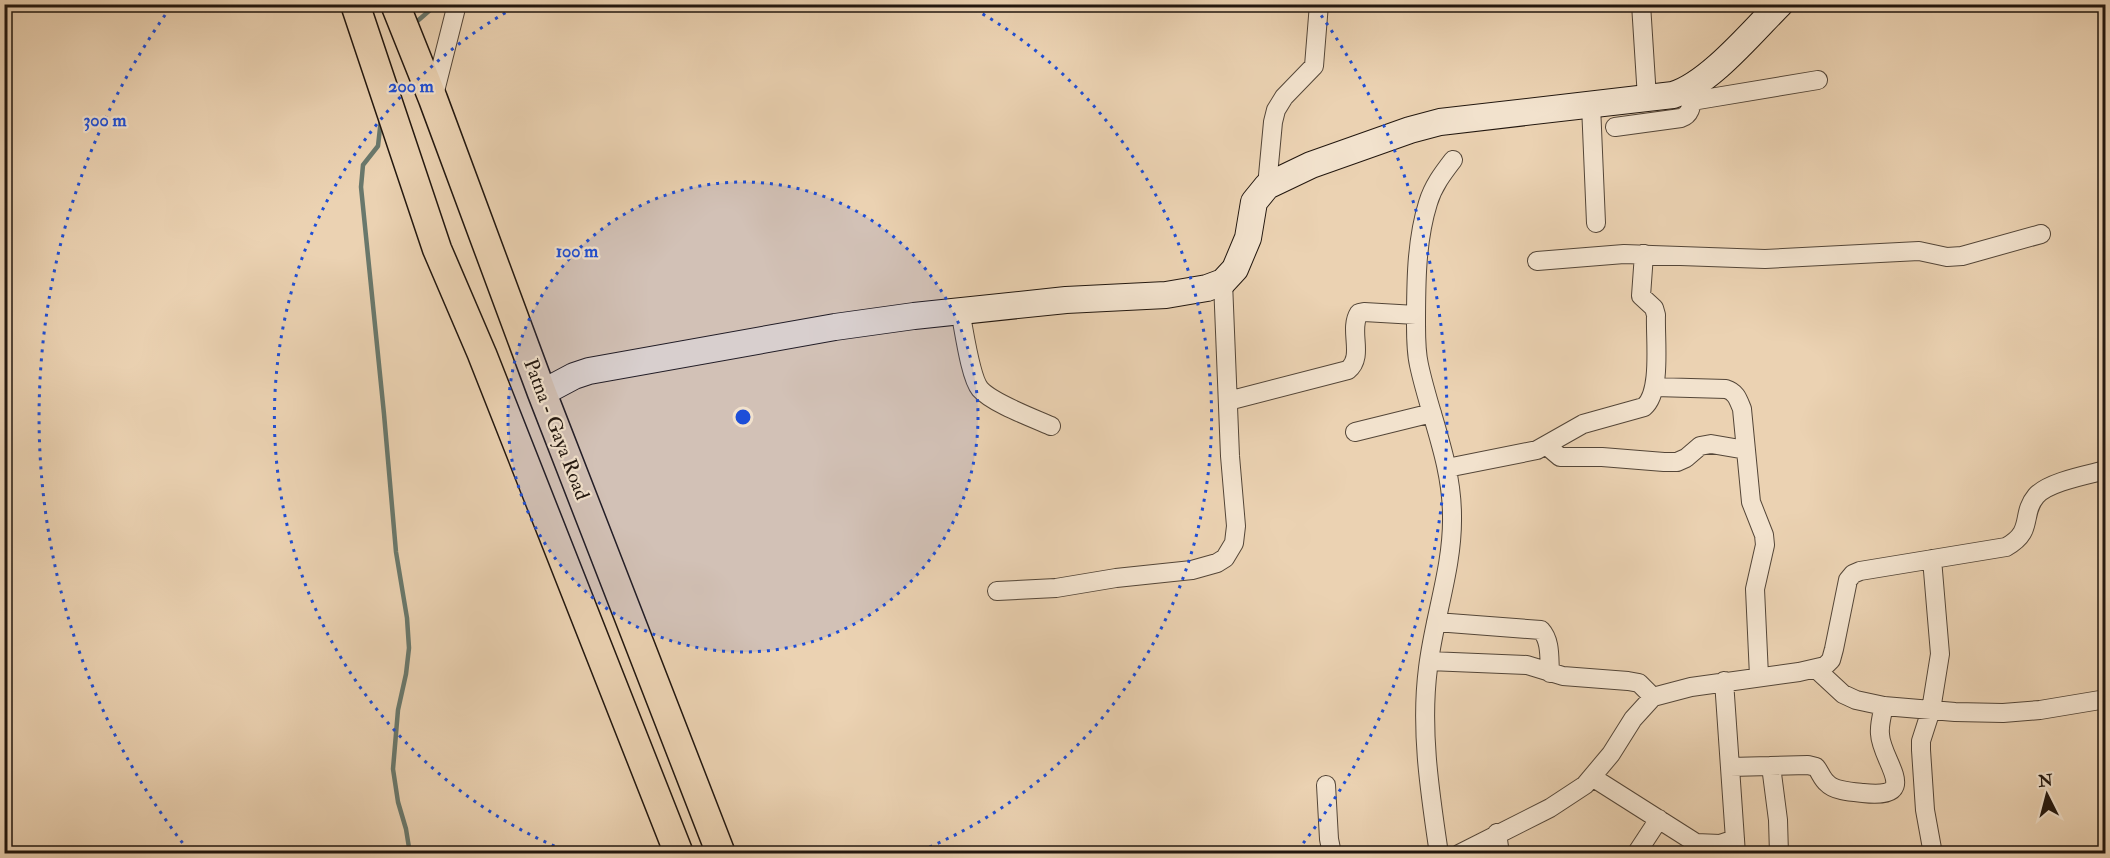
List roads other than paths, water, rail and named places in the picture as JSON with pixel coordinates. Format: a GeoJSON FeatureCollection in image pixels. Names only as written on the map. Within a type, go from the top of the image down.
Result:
{"type":"FeatureCollection","features":[{"type":"Feature","properties":{"kind":"main road"},"geometry":{"type":"LineString","coordinates":[[355,4],[437,249],[482,354],[679,854]]}},
{"type":"Feature","properties":{"kind":"main road","name":"Patna - Gaya Road"},"geometry":{"type":"LineString","coordinates":[[395,4],[434,99],[542,393],[721,854]]}},
{"type":"Feature","properties":{"kind":"street"},"geometry":{"type":"LineString","coordinates":[[434,99],[456,4]]}},
{"type":"Feature","properties":{"kind":"street"},"geometry":{"type":"LineString","coordinates":[[1267,186],[1274,116],[1284,97],[1314,66],[1319,4]]}},
{"type":"Feature","properties":{"kind":"street"},"geometry":{"type":"LineString","coordinates":[[1641,4],[1647,98]]}},
{"type":"Feature","properties":{"kind":"street"},"geometry":{"type":"LineString","coordinates":[[1615,126],[1687,116],[1690,112],[1693,94],[1703,80],[1780,4]]}},
{"type":"Feature","properties":{"kind":"street"},"geometry":{"type":"LineString","coordinates":[[542,393],[574,375],[589,371],[835,327],[960,311],[1066,300],[1166,295],[1207,288],[1223,282],[1235,269],[1248,238],[1254,202],[1267,186],[1311,165],[1420,127],[1440,122],[1818,80]]}},
{"type":"Feature","properties":{"kind":"street"},"geometry":{"type":"LineString","coordinates":[[1591,105],[1596,223]]}},
{"type":"Feature","properties":{"kind":"street"},"geometry":{"type":"LineString","coordinates":[[1439,854],[1425,736],[1426,695],[1429,661],[1452,531],[1451,497],[1447,468],[1418,363],[1416,315],[1420,237],[1424,216],[1434,187],[1453,160]]}},
{"type":"Feature","properties":{"kind":"street"},"geometry":{"type":"LineString","coordinates":[[1537,261],[1624,254],[1765,259],[1919,251],[1947,257],[1962,256],[2041,234]]}},
{"type":"Feature","properties":{"kind":"street"},"geometry":{"type":"LineString","coordinates":[[1447,468],[1529,452],[1547,446],[1583,424],[1644,407],[1650,402],[1655,387],[1656,315],[1654,308],[1641,296],[1644,254]]}},
{"type":"Feature","properties":{"kind":"street"},"geometry":{"type":"LineString","coordinates":[[997,591],[1056,588],[1116,578],[1192,570],[1217,563],[1225,558],[1234,543],[1236,526],[1223,282]]}},
{"type":"Feature","properties":{"kind":"street"},"geometry":{"type":"LineString","coordinates":[[960,311],[973,373],[979,388],[997,400],[1051,426]]}},
{"type":"Feature","properties":{"kind":"street"},"geometry":{"type":"LineString","coordinates":[[1228,401],[1348,370],[1356,358],[1354,323],[1359,313],[1416,315]]}},
{"type":"Feature","properties":{"kind":"street"},"geometry":{"type":"LineString","coordinates":[[1655,387],[1726,389],[1732,391],[1738,398],[1742,409],[1750,502],[1764,535],[1765,545],[1755,589],[1759,676]]}},
{"type":"Feature","properties":{"kind":"street"},"geometry":{"type":"LineString","coordinates":[[1355,432],[1432,413]]}},
{"type":"Feature","properties":{"kind":"street"},"geometry":{"type":"LineString","coordinates":[[1547,446],[1560,457],[1602,457],[1664,462],[1677,462],[1686,458],[1700,446],[1711,444],[1746,450]]}},
{"type":"Feature","properties":{"kind":"street"},"geometry":{"type":"LineString","coordinates":[[1459,854],[1550,808],[1576,790],[1592,777],[1611,754],[1633,719],[1653,697],[1724,681],[1825,666],[1831,660],[1846,586],[1853,574],[2012,544],[2023,533],[2031,504],[2037,495],[2061,483],[2106,470]]}},
{"type":"Feature","properties":{"kind":"street"},"geometry":{"type":"LineString","coordinates":[[1932,559],[1940,654],[1931,710],[1922,735],[1921,750],[1925,810],[1933,854]]}},
{"type":"Feature","properties":{"kind":"street"},"geometry":{"type":"LineString","coordinates":[[1436,622],[1541,630],[1548,644],[1550,673]]}},
{"type":"Feature","properties":{"kind":"street"},"geometry":{"type":"LineString","coordinates":[[1429,661],[1527,665],[1563,676],[1639,683],[1653,697]]}},
{"type":"Feature","properties":{"kind":"street"},"geometry":{"type":"LineString","coordinates":[[1816,669],[1844,694],[1856,700],[1884,706],[2003,712],[2040,710],[2106,699]]}},
{"type":"Feature","properties":{"kind":"street"},"geometry":{"type":"LineString","coordinates":[[1592,777],[1696,843],[1735,846],[1724,681]]}},
{"type":"Feature","properties":{"kind":"street"},"geometry":{"type":"LineString","coordinates":[[1730,767],[1813,766],[1828,784],[1853,792],[1875,794],[1892,790],[1895,784],[1892,766],[1880,735],[1884,706]]}},
{"type":"Feature","properties":{"kind":"street"},"geometry":{"type":"LineString","coordinates":[[1771,766],[1778,820],[1779,854]]}},
{"type":"Feature","properties":{"kind":"street"},"geometry":{"type":"LineString","coordinates":[[1326,785],[1332,854]]}},
{"type":"Feature","properties":{"kind":"street"},"geometry":{"type":"LineString","coordinates":[[1636,854],[1659,819]]}},
{"type":"Feature","properties":{"kind":"street"},"geometry":{"type":"LineString","coordinates":[[1497,834],[1500,854]]}},
{"type":"Feature","properties":{"kind":"waterway"},"geometry":{"type":"LineString","coordinates":[[414,24],[437,4]]}},
{"type":"Feature","properties":{"kind":"waterway"},"geometry":{"type":"LineString","coordinates":[[381,119],[378,146],[363,165],[361,187],[396,552],[407,618],[409,648],[398,710],[393,769],[410,854]]}}]}
